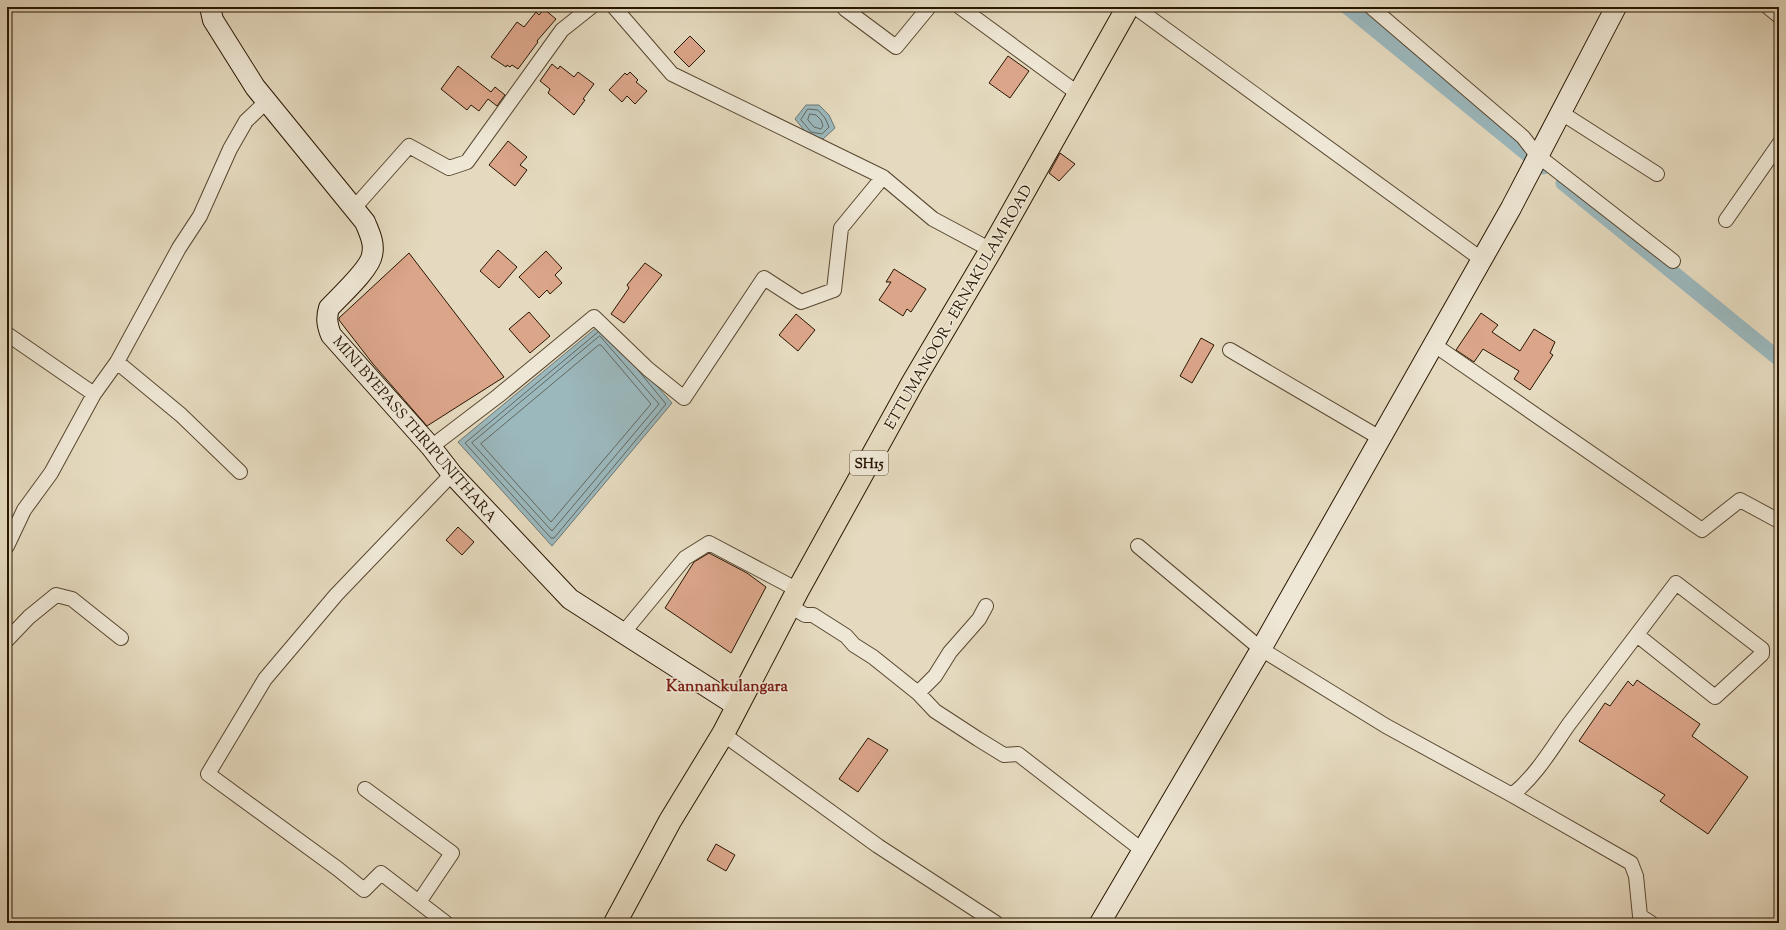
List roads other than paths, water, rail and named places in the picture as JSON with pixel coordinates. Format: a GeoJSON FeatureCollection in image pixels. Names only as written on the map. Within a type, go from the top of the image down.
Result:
{"type":"FeatureCollection","features":[{"type":"Feature","properties":{"kind":"main road","name":"MINI BYEPASS THRIPUNITHARA"},"geometry":{"type":"LineString","coordinates":[[210,7],[213,20],[255,87],[365,222],[372,240],[372,255],[368,266],[329,308],[327,325],[331,335],[431,447],[452,474],[570,599],[624,632],[736,706]]}},
{"type":"Feature","properties":{"kind":"main road","name":"ETTUMANOOR - ERNAKULAM ROAD"},"geometry":{"type":"LineString","coordinates":[[615,923],[670,821],[723,734],[736,706],[794,598],[913,382],[1080,95],[1128,7]]}},
{"type":"Feature","properties":{"kind":"main road"},"geometry":{"type":"LineString","coordinates":[[1100,923],[1261,649],[1511,208],[1524,180],[1616,7]]}},
{"type":"Feature","properties":{"kind":"street"},"geometry":{"type":"LineString","coordinates":[[354,208],[409,146],[449,168],[467,162],[562,30],[591,7]]}},
{"type":"Feature","properties":{"kind":"street"},"geometry":{"type":"LineString","coordinates":[[614,7],[672,74],[883,177],[933,219],[991,250]]}},
{"type":"Feature","properties":{"kind":"street"},"geometry":{"type":"LineString","coordinates":[[845,9],[896,47],[929,7]]}},
{"type":"Feature","properties":{"kind":"street"},"geometry":{"type":"LineString","coordinates":[[960,7],[1080,95]]}},
{"type":"Feature","properties":{"kind":"street"},"geometry":{"type":"LineString","coordinates":[[1135,7],[1482,259]]}},
{"type":"Feature","properties":{"kind":"street"},"geometry":{"type":"LineString","coordinates":[[1371,7],[1523,137],[1538,155],[1672,261]]}},
{"type":"Feature","properties":{"kind":"street"},"geometry":{"type":"LineString","coordinates":[[1768,7],[1779,16]]}},
{"type":"Feature","properties":{"kind":"street"},"geometry":{"type":"LineString","coordinates":[[7,546],[24,510],[52,473],[94,394],[117,362],[179,248],[200,216],[230,149],[246,121],[267,101]]}},
{"type":"Feature","properties":{"kind":"street"},"geometry":{"type":"LineString","coordinates":[[1560,112],[1657,174]]}},
{"type":"Feature","properties":{"kind":"street"},"geometry":{"type":"LineString","coordinates":[[1726,220],[1778,147]]}},
{"type":"Feature","properties":{"kind":"street"},"geometry":{"type":"LineString","coordinates":[[431,447],[498,396],[594,317],[648,369],[684,398],[764,278],[801,302],[834,290],[840,228],[883,177]]}},
{"type":"Feature","properties":{"kind":"street"},"geometry":{"type":"LineString","coordinates":[[7,334],[94,394]]}},
{"type":"Feature","properties":{"kind":"street"},"geometry":{"type":"LineString","coordinates":[[1433,344],[1702,530],[1740,500],[1779,522]]}},
{"type":"Feature","properties":{"kind":"street"},"geometry":{"type":"LineString","coordinates":[[1230,350],[1380,438]]}},
{"type":"Feature","properties":{"kind":"street"},"geometry":{"type":"LineString","coordinates":[[117,362],[181,415],[240,472]]}},
{"type":"Feature","properties":{"kind":"street"},"geometry":{"type":"LineString","coordinates":[[446,923],[381,873],[364,890],[338,869],[208,774],[265,679],[336,595],[452,474]]}},
{"type":"Feature","properties":{"kind":"street"},"geometry":{"type":"LineString","coordinates":[[624,632],[685,558],[709,543],[794,598],[805,615],[813,615],[846,636],[854,645],[873,657],[918,693],[935,711],[1004,755],[1018,754],[1142,850]]}},
{"type":"Feature","properties":{"kind":"street"},"geometry":{"type":"LineString","coordinates":[[1138,546],[1261,649],[1386,726],[1512,795],[1631,863],[1636,876],[1640,916],[1651,923]]}},
{"type":"Feature","properties":{"kind":"street"},"geometry":{"type":"LineString","coordinates":[[1512,795],[1524,785],[1636,635],[1676,583],[1762,649],[1762,654],[1715,697],[1636,635]]}},
{"type":"Feature","properties":{"kind":"street"},"geometry":{"type":"LineString","coordinates":[[7,640],[29,617],[56,595],[72,599],[121,638]]}},
{"type":"Feature","properties":{"kind":"street"},"geometry":{"type":"LineString","coordinates":[[918,693],[935,676],[950,652],[979,618],[986,606]]}},
{"type":"Feature","properties":{"kind":"street"},"geometry":{"type":"LineString","coordinates":[[723,734],[878,846],[996,923]]}},
{"type":"Feature","properties":{"kind":"street"},"geometry":{"type":"LineString","coordinates":[[365,788],[452,853],[419,902]]}},
{"type":"Feature","properties":{"kind":"water"},"geometry":{"type":"Polygon","coordinates":[[[806,105],[819,105],[829,115],[835,128],[823,139],[808,135],[795,119],[806,105]]]}},
{"type":"Feature","properties":{"kind":"water"},"geometry":{"type":"Polygon","coordinates":[[[602,323],[672,403],[552,546],[458,442],[602,323]]]}},
{"type":"Feature","properties":{"kind":"waterway"},"geometry":{"type":"LineString","coordinates":[[1347,7],[1543,167]]}},
{"type":"Feature","properties":{"kind":"waterway"},"geometry":{"type":"LineString","coordinates":[[1563,183],[1779,359]]}},
{"type":"Feature","properties":{"kind":"district","name":"Kannankulangara"},"geometry":{"type":"Point","coordinates":[727,685]}}]}
